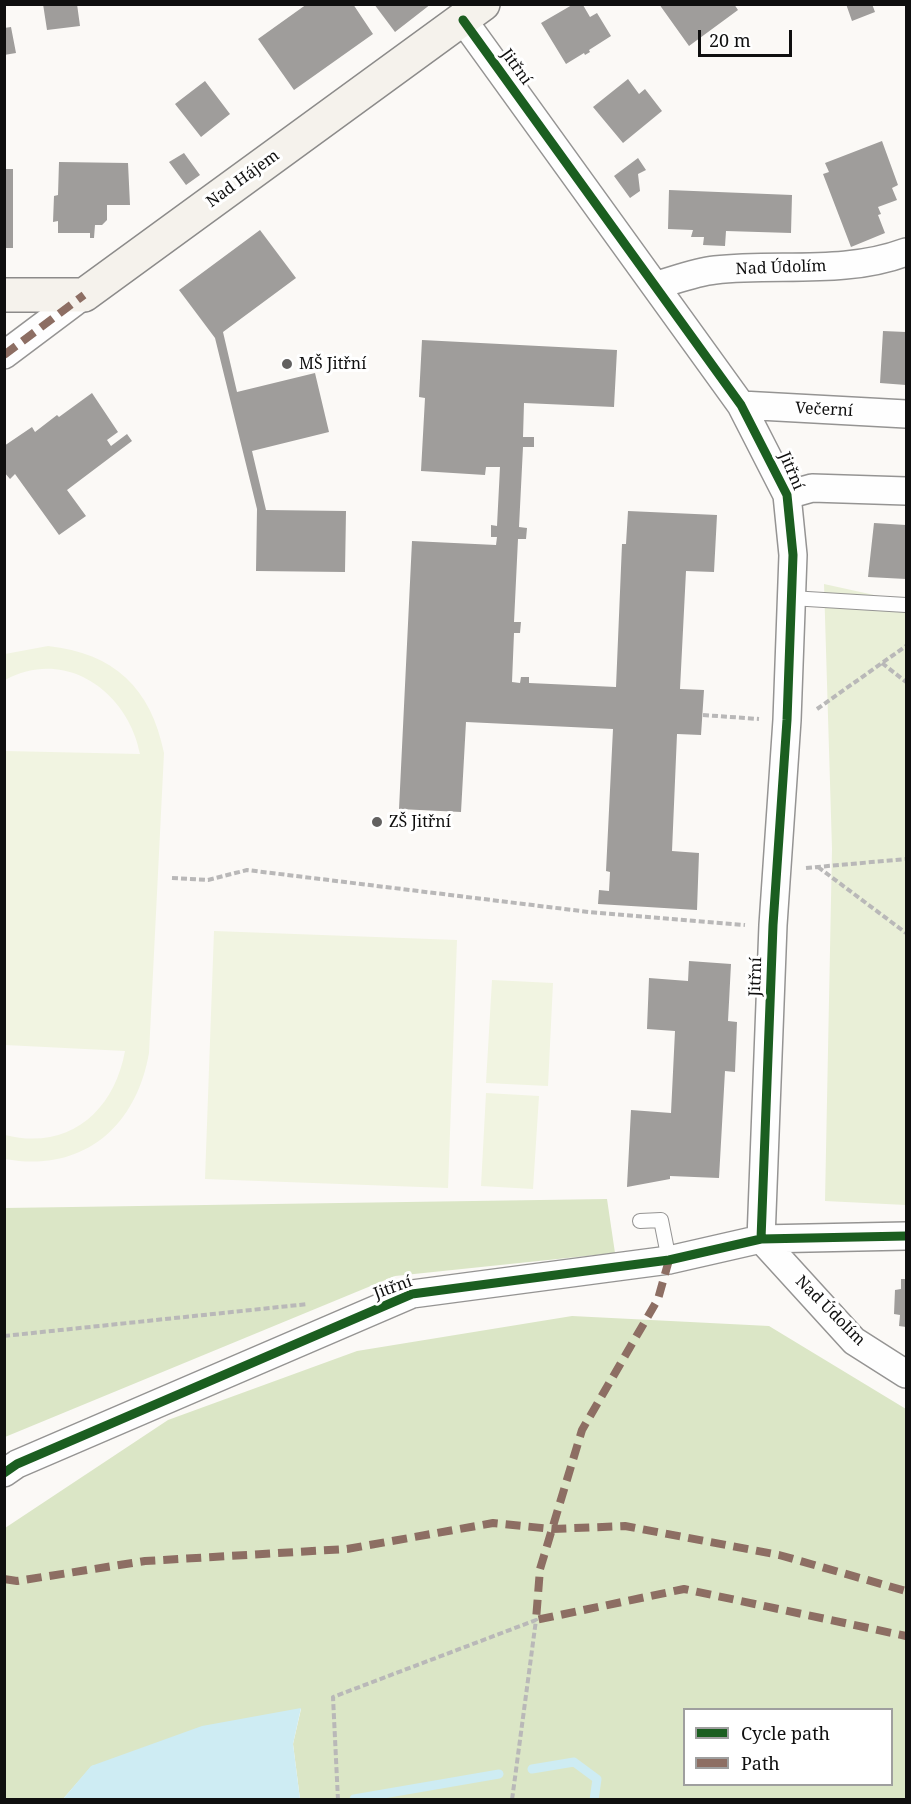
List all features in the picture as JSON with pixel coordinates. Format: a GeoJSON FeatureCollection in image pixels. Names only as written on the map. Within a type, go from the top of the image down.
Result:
{"type":"FeatureCollection","features":[{"type":"Feature","properties":{"kind":"street","name":"Jitřní"},"geometry":{"type":"LineString","coordinates":[[4,1473],[17,1464],[412,1294],[669,1260],[761,1239],[773,925],[787,720],[793,555],[787,495],[741,405],[473,12]]}},
{"type":"Feature","properties":{"kind":"street","name":"Nad Hájem"},"geometry":{"type":"LineString","coordinates":[[4,355],[473,12]]}},
{"type":"Feature","properties":{"kind":"street","name":"Nad Údolím"},"geometry":{"type":"LineString","coordinates":[[657,285],[713,270],[813,269],[888,259],[906,252]]}},
{"type":"Feature","properties":{"kind":"street"},"geometry":{"type":"LineString","coordinates":[[4,295],[84,295]]}},
{"type":"Feature","properties":{"kind":"street","name":"Večerní"},"geometry":{"type":"LineString","coordinates":[[741,405],[906,414]]}},
{"type":"Feature","properties":{"kind":"street"},"geometry":{"type":"LineString","coordinates":[[787,495],[812,489],[906,491]]}},
{"type":"Feature","properties":{"kind":"street"},"geometry":{"type":"LineString","coordinates":[[761,1239],[906,1236]]}},
{"type":"Feature","properties":{"kind":"street","name":"Nad Údolím"},"geometry":{"type":"LineString","coordinates":[[761,1239],[854,1341],[906,1374]]}},
{"type":"Feature","properties":{"kind":"lane"},"geometry":{"type":"LineString","coordinates":[[791,598],[906,605]]}},
{"type":"Feature","properties":{"kind":"lane"},"geometry":{"type":"LineString","coordinates":[[640,1221],[661,1220],[669,1260]]}},
{"type":"Feature","properties":{"kind":"path"},"geometry":{"type":"LineString","coordinates":[[703,715],[802,720],[906,646]]}},
{"type":"Feature","properties":{"kind":"path"},"geometry":{"type":"LineString","coordinates":[[882,663],[906,682]]}},
{"type":"Feature","properties":{"kind":"path"},"geometry":{"type":"LineString","coordinates":[[777,870],[906,859]]}},
{"type":"Feature","properties":{"kind":"path"},"geometry":{"type":"LineString","coordinates":[[817,867],[906,933]]}},
{"type":"Feature","properties":{"kind":"path"},"geometry":{"type":"LineString","coordinates":[[172,878],[208,880],[247,870],[589,912],[773,925]]}},
{"type":"Feature","properties":{"kind":"path"},"geometry":{"type":"LineString","coordinates":[[4,1336],[318,1303]]}},
{"type":"Feature","properties":{"kind":"path"},"geometry":{"type":"LineString","coordinates":[[338,1800],[333,1697],[536,1620],[512,1800]]}},
{"type":"Feature","properties":{"kind":"green space"},"geometry":{"type":"Polygon","coordinates":[[[824,584],[906,602],[906,1205],[825,1201],[832,849],[824,584]]]}},
{"type":"Feature","properties":{"kind":"green space"},"geometry":{"type":"Polygon","coordinates":[[[48,646],[92,657],[110,666],[126,678],[139,692],[150,710],[164,753],[149,1053],[142,1080],[132,1103],[118,1123],[101,1139],[81,1151],[58,1159],[33,1162],[5,1159],[5,1135],[28,1138],[49,1137],[68,1132],[84,1122],[99,1109],[110,1092],[119,1073],[125,1051],[5,1045],[5,751],[140,754],[133,732],[122,712],[108,695],[91,681],[71,673],[50,669],[28,671],[5,680],[5,654],[48,646]]]}},
{"type":"Feature","properties":{"kind":"green space"},"geometry":{"type":"Polygon","coordinates":[[[214,931],[457,940],[448,1188],[205,1179],[214,931]]]}},
{"type":"Feature","properties":{"kind":"green space"},"geometry":{"type":"Polygon","coordinates":[[[492,980],[553,983],[548,1086],[486,1083],[492,980]]]}},
{"type":"Feature","properties":{"kind":"green space"},"geometry":{"type":"Polygon","coordinates":[[[486,1093],[539,1096],[533,1189],[481,1186],[486,1093]]]}},
{"type":"Feature","properties":{"kind":"green space"},"geometry":{"type":"Polygon","coordinates":[[[607,1199],[615,1253],[395,1276],[5,1437],[5,1208],[607,1199]]]}},
{"type":"Feature","properties":{"kind":"green space"},"geometry":{"type":"Polygon","coordinates":[[[572,1316],[769,1326],[906,1409],[906,1799],[300,1799],[293,1744],[301,1709],[92,1766],[63,1799],[5,1800],[5,1528],[168,1420],[357,1351],[572,1316]]]}},
{"type":"Feature","properties":{"kind":"water"},"geometry":{"type":"Polygon","coordinates":[[[301,1708],[293,1744],[300,1799],[63,1799],[91,1766],[202,1726],[301,1708]]]}},
{"type":"Feature","properties":{"kind":"building"},"geometry":{"type":"Polygon","coordinates":[[[43,4],[77,4],[80,26],[47,30],[43,4]]]}},
{"type":"Feature","properties":{"kind":"building"},"geometry":{"type":"Polygon","coordinates":[[[307,4],[353,4],[373,34],[294,90],[258,39],[307,4]]]}},
{"type":"Feature","properties":{"kind":"building"},"geometry":{"type":"Polygon","coordinates":[[[374,4],[431,4],[395,32],[374,4]]]}},
{"type":"Feature","properties":{"kind":"building"},"geometry":{"type":"Polygon","coordinates":[[[659,4],[734,4],[738,10],[689,46],[659,4]]]}},
{"type":"Feature","properties":{"kind":"building"},"geometry":{"type":"Polygon","coordinates":[[[846,4],[872,4],[875,12],[852,21],[846,4]]]}},
{"type":"Feature","properties":{"kind":"building"},"geometry":{"type":"Polygon","coordinates":[[[572,5],[583,5],[590,17],[597,13],[611,36],[589,50],[590,52],[566,64],[541,23],[572,5]]]}},
{"type":"Feature","properties":{"kind":"building"},"geometry":{"type":"Polygon","coordinates":[[[11,27],[16,53],[4,55],[4,28],[11,27]]]}},
{"type":"Feature","properties":{"kind":"building"},"geometry":{"type":"Polygon","coordinates":[[[628,79],[639,94],[645,89],[662,111],[623,143],[593,107],[628,79]]]}},
{"type":"Feature","properties":{"kind":"building"},"geometry":{"type":"Polygon","coordinates":[[[205,81],[230,114],[201,137],[175,104],[205,81]]]}},
{"type":"Feature","properties":{"kind":"building"},"geometry":{"type":"Polygon","coordinates":[[[882,141],[898,185],[892,188],[897,200],[878,207],[881,214],[878,215],[885,233],[851,247],[823,174],[829,172],[825,163],[882,141]]]}},
{"type":"Feature","properties":{"kind":"building"},"geometry":{"type":"Polygon","coordinates":[[[184,153],[200,175],[186,185],[169,162],[184,153]]]}},
{"type":"Feature","properties":{"kind":"building"},"geometry":{"type":"Polygon","coordinates":[[[638,158],[646,170],[638,174],[640,191],[630,198],[614,176],[638,158]]]}},
{"type":"Feature","properties":{"kind":"building"},"geometry":{"type":"Polygon","coordinates":[[[59,162],[128,163],[130,205],[107,205],[107,220],[102,225],[95,225],[94,238],[90,238],[90,233],[58,233],[58,221],[53,222],[54,196],[58,195],[59,162]]]}},
{"type":"Feature","properties":{"kind":"building"},"geometry":{"type":"Polygon","coordinates":[[[4,169],[13,169],[13,248],[4,248],[4,169]]]}},
{"type":"Feature","properties":{"kind":"building"},"geometry":{"type":"Polygon","coordinates":[[[669,190],[792,195],[791,233],[726,231],[725,246],[703,245],[704,237],[691,237],[693,230],[668,229],[669,190]]]}},
{"type":"Feature","properties":{"kind":"building"},"geometry":{"type":"Polygon","coordinates":[[[260,230],[296,278],[223,332],[237,392],[315,373],[329,432],[252,451],[266,510],[346,511],[345,572],[256,571],[257,509],[215,338],[179,290],[260,230]]]}},
{"type":"Feature","properties":{"kind":"building"},"geometry":{"type":"Polygon","coordinates":[[[883,331],[906,332],[906,385],[880,383],[883,331]]]}},
{"type":"Feature","properties":{"kind":"building"},"geometry":{"type":"Polygon","coordinates":[[[422,340],[617,350],[614,407],[524,403],[523,437],[534,437],[534,447],[523,447],[519,527],[527,528],[526,539],[518,539],[514,622],[521,622],[520,633],[514,633],[512,682],[520,683],[521,677],[529,677],[529,683],[616,687],[622,544],[626,544],[628,511],[717,515],[714,572],[686,571],[680,689],[704,690],[701,735],[677,734],[672,851],[699,853],[697,910],[598,904],[599,890],[609,891],[610,872],[606,871],[613,729],[466,722],[461,812],[399,809],[412,541],[496,545],[497,537],[491,537],[491,525],[497,526],[500,467],[486,467],[485,475],[421,471],[425,398],[419,397],[422,340]]]}},
{"type":"Feature","properties":{"kind":"building"},"geometry":{"type":"Polygon","coordinates":[[[92,393],[118,432],[107,440],[111,446],[127,434],[132,441],[67,490],[86,516],[59,535],[15,474],[10,479],[4,472],[4,446],[32,427],[35,432],[92,393]]]}},
{"type":"Feature","properties":{"kind":"building"},"geometry":{"type":"Polygon","coordinates":[[[874,523],[906,525],[906,579],[868,577],[874,523]]]}},
{"type":"Feature","properties":{"kind":"building"},"geometry":{"type":"Polygon","coordinates":[[[689,961],[731,964],[728,1021],[737,1022],[735,1072],[725,1071],[719,1178],[670,1176],[670,1179],[627,1187],[631,1110],[671,1113],[675,1031],[647,1029],[649,978],[688,981],[689,961]]]}},
{"type":"Feature","properties":{"kind":"building"},"geometry":{"type":"Polygon","coordinates":[[[901,1279],[906,1279],[906,1327],[899,1326],[900,1315],[894,1314],[895,1290],[901,1289],[901,1279]]]}},
{"type":"Feature","properties":{"kind":"waterway"},"geometry":{"type":"LineString","coordinates":[[532,1769],[574,1762],[597,1779],[594,1800]]}},
{"type":"Feature","properties":{"kind":"waterway"},"geometry":{"type":"LineString","coordinates":[[354,1799],[499,1774]]}},
{"type":"Feature","properties":{"kind":"marked path"},"geometry":{"type":"LineString","coordinates":[[4,355],[84,295]]}},
{"type":"Feature","properties":{"kind":"marked path"},"geometry":{"type":"LineString","coordinates":[[669,1260],[658,1299],[582,1430],[540,1569],[536,1620],[684,1589],[906,1636]]}},
{"type":"Feature","properties":{"kind":"marked path"},"geometry":{"type":"LineString","coordinates":[[4,1579],[17,1581],[145,1561],[347,1549],[493,1523],[552,1529],[625,1526],[779,1555],[906,1591]]}},
{"type":"Feature","properties":{"kind":"cycle path"},"geometry":{"type":"LineString","coordinates":[[463,20],[741,405],[787,495],[793,555],[787,720],[773,925],[761,1239]]}},
{"type":"Feature","properties":{"kind":"cycle path"},"geometry":{"type":"LineString","coordinates":[[4,1473],[17,1464],[412,1294],[669,1260],[761,1239],[906,1236]]}},
{"type":"Feature","properties":{"kind":"place","name":"MŠ Jitřní"},"geometry":{"type":"Point","coordinates":[287,364]}},
{"type":"Feature","properties":{"kind":"place","name":"ZŠ Jitřní"},"geometry":{"type":"Point","coordinates":[377,822]}}]}
